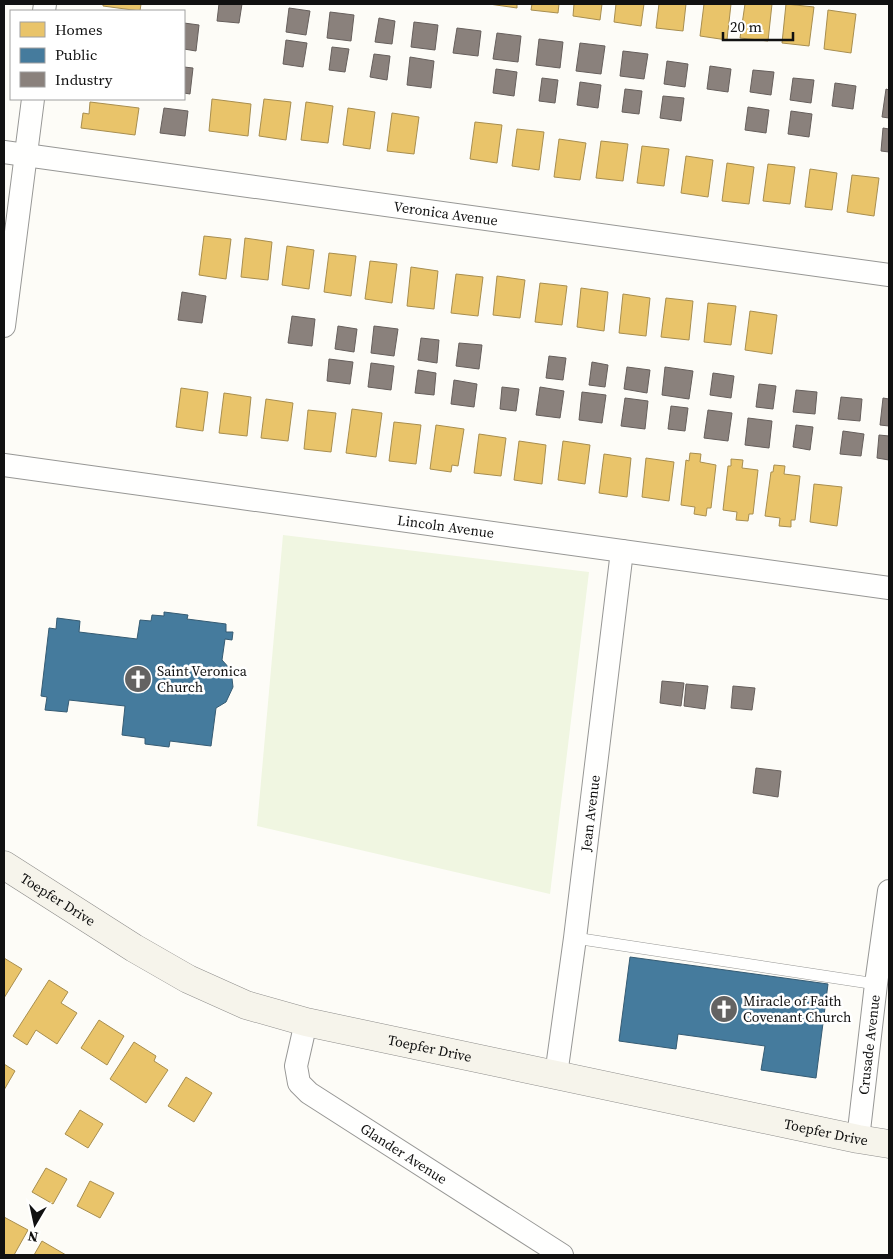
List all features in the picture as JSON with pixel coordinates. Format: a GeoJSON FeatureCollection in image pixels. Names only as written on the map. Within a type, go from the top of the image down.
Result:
{"type":"FeatureCollection","features":[{"type":"Feature","properties":{"kind":"street"},"geometry":{"type":"LineString","coordinates":[[4,326],[33,100]]}},
{"type":"Feature","properties":{"kind":"street","name":"Veronica Avenue"},"geometry":{"type":"LineString","coordinates":[[4,152],[889,275]]}},
{"type":"Feature","properties":{"kind":"street","name":"Lincoln Avenue"},"geometry":{"type":"LineString","coordinates":[[4,465],[889,588]]}},
{"type":"Feature","properties":{"kind":"street","name":"Jean Avenue"},"geometry":{"type":"LineString","coordinates":[[556,1075],[575,938],[622,551]]}},
{"type":"Feature","properties":{"kind":"street","name":"Toepfer Drive"},"geometry":{"type":"LineString","coordinates":[[4,865],[188,980],[246,1005],[306,1022],[889,1144]]}},
{"type":"Feature","properties":{"kind":"street","name":"Crusade Avenue"},"geometry":{"type":"LineString","coordinates":[[858,1139],[889,891]]}},
{"type":"Feature","properties":{"kind":"street","name":"Glander Avenue"},"geometry":{"type":"LineString","coordinates":[[306,1022],[296,1066],[299,1083],[309,1093],[562,1255]]}},
{"type":"Feature","properties":{"kind":"lane"},"geometry":{"type":"LineString","coordinates":[[575,938],[876,984]]}},
{"type":"Feature","properties":{"kind":"green space"},"geometry":{"type":"Polygon","coordinates":[[[283,535],[589,572],[550,894],[257,826],[283,535]]]}},
{"type":"Feature","properties":{"kind":"building: Homes"},"geometry":{"type":"Polygon","coordinates":[[[103,4],[141,4],[140,10],[103,6],[103,4]]]}},
{"type":"Feature","properties":{"kind":"building: Homes"},"geometry":{"type":"Polygon","coordinates":[[[489,4],[517,4],[517,8],[489,4]]]}},
{"type":"Feature","properties":{"kind":"building: Homes"},"geometry":{"type":"Polygon","coordinates":[[[532,4],[559,4],[558,13],[531,10],[532,4]]]}},
{"type":"Feature","properties":{"kind":"building: Homes"},"geometry":{"type":"Polygon","coordinates":[[[574,4],[602,4],[600,20],[573,16],[574,4]]]}},
{"type":"Feature","properties":{"kind":"building: Homes"},"geometry":{"type":"Polygon","coordinates":[[[616,4],[644,4],[641,26],[614,22],[616,4]]]}},
{"type":"Feature","properties":{"kind":"building: Homes"},"geometry":{"type":"Polygon","coordinates":[[[659,4],[686,4],[683,31],[656,28],[659,4]]]}},
{"type":"Feature","properties":{"kind":"building: Homes"},"geometry":{"type":"Polygon","coordinates":[[[704,4],[731,4],[727,40],[700,36],[704,4]]]}},
{"type":"Feature","properties":{"kind":"building: Homes"},"geometry":{"type":"Polygon","coordinates":[[[745,4],[772,4],[768,41],[740,38],[745,4]]]}},
{"type":"Feature","properties":{"kind":"building: Homes"},"geometry":{"type":"Polygon","coordinates":[[[786,4],[814,7],[809,46],[782,43],[786,4]]]}},
{"type":"Feature","properties":{"kind":"building: Homes"},"geometry":{"type":"Polygon","coordinates":[[[828,10],[856,14],[851,53],[824,49],[828,10]]]}},
{"type":"Feature","properties":{"kind":"building: Homes"},"geometry":{"type":"Polygon","coordinates":[[[212,99],[251,104],[248,136],[209,131],[212,99]]]}},
{"type":"Feature","properties":{"kind":"building: Homes"},"geometry":{"type":"Polygon","coordinates":[[[264,99],[291,102],[286,140],[259,136],[264,99]]]}},
{"type":"Feature","properties":{"kind":"building: Homes"},"geometry":{"type":"Polygon","coordinates":[[[90,102],[139,108],[135,135],[81,128],[83,113],[89,114],[90,102]]]}},
{"type":"Feature","properties":{"kind":"building: Homes"},"geometry":{"type":"Polygon","coordinates":[[[306,102],[333,106],[328,143],[301,140],[306,102]]]}},
{"type":"Feature","properties":{"kind":"building: Homes"},"geometry":{"type":"Polygon","coordinates":[[[348,108],[375,112],[370,149],[343,145],[348,108]]]}},
{"type":"Feature","properties":{"kind":"building: Homes"},"geometry":{"type":"Polygon","coordinates":[[[392,113],[419,117],[414,154],[387,151],[392,113]]]}},
{"type":"Feature","properties":{"kind":"building: Homes"},"geometry":{"type":"Polygon","coordinates":[[[475,122],[502,125],[497,163],[470,159],[475,122]]]}},
{"type":"Feature","properties":{"kind":"building: Homes"},"geometry":{"type":"Polygon","coordinates":[[[517,129],[544,132],[539,170],[512,166],[517,129]]]}},
{"type":"Feature","properties":{"kind":"building: Homes"},"geometry":{"type":"Polygon","coordinates":[[[559,139],[586,143],[580,180],[554,177],[559,139]]]}},
{"type":"Feature","properties":{"kind":"building: Homes"},"geometry":{"type":"Polygon","coordinates":[[[601,141],[628,144],[623,181],[596,178],[601,141]]]}},
{"type":"Feature","properties":{"kind":"building: Homes"},"geometry":{"type":"Polygon","coordinates":[[[642,146],[669,149],[664,186],[637,183],[642,146]]]}},
{"type":"Feature","properties":{"kind":"building: Homes"},"geometry":{"type":"Polygon","coordinates":[[[686,156],[713,160],[708,197],[681,193],[686,156]]]}},
{"type":"Feature","properties":{"kind":"building: Homes"},"geometry":{"type":"Polygon","coordinates":[[[727,163],[754,167],[749,204],[722,201],[727,163]]]}},
{"type":"Feature","properties":{"kind":"building: Homes"},"geometry":{"type":"Polygon","coordinates":[[[768,164],[795,167],[790,204],[763,201],[768,164]]]}},
{"type":"Feature","properties":{"kind":"building: Homes"},"geometry":{"type":"Polygon","coordinates":[[[810,169],[837,173],[832,210],[805,207],[810,169]]]}},
{"type":"Feature","properties":{"kind":"building: Homes"},"geometry":{"type":"Polygon","coordinates":[[[852,175],[879,178],[874,216],[847,212],[852,175]]]}},
{"type":"Feature","properties":{"kind":"building: Homes"},"geometry":{"type":"Polygon","coordinates":[[[204,236],[231,239],[226,279],[199,275],[204,236]]]}},
{"type":"Feature","properties":{"kind":"building: Homes"},"geometry":{"type":"Polygon","coordinates":[[[245,238],[272,242],[268,280],[241,277],[245,238]]]}},
{"type":"Feature","properties":{"kind":"building: Homes"},"geometry":{"type":"Polygon","coordinates":[[[287,246],[314,250],[309,289],[282,285],[287,246]]]}},
{"type":"Feature","properties":{"kind":"building: Homes"},"geometry":{"type":"Polygon","coordinates":[[[329,253],[356,256],[351,296],[324,292],[329,253]]]}},
{"type":"Feature","properties":{"kind":"building: Homes"},"geometry":{"type":"Polygon","coordinates":[[[370,261],[397,264],[392,303],[365,299],[370,261]]]}},
{"type":"Feature","properties":{"kind":"building: Homes"},"geometry":{"type":"Polygon","coordinates":[[[411,267],[438,271],[434,309],[407,306],[411,267]]]}},
{"type":"Feature","properties":{"kind":"building: Homes"},"geometry":{"type":"Polygon","coordinates":[[[456,274],[483,277],[478,316],[451,313],[456,274]]]}},
{"type":"Feature","properties":{"kind":"building: Homes"},"geometry":{"type":"Polygon","coordinates":[[[497,276],[525,280],[520,318],[493,315],[497,276]]]}},
{"type":"Feature","properties":{"kind":"building: Homes"},"geometry":{"type":"Polygon","coordinates":[[[540,283],[567,286],[562,325],[535,322],[540,283]]]}},
{"type":"Feature","properties":{"kind":"building: Homes"},"geometry":{"type":"Polygon","coordinates":[[[581,288],[608,292],[604,331],[577,327],[581,288]]]}},
{"type":"Feature","properties":{"kind":"building: Homes"},"geometry":{"type":"Polygon","coordinates":[[[623,294],[650,298],[646,336],[619,333],[623,294]]]}},
{"type":"Feature","properties":{"kind":"building: Homes"},"geometry":{"type":"Polygon","coordinates":[[[666,298],[693,301],[689,340],[661,337],[666,298]]]}},
{"type":"Feature","properties":{"kind":"building: Homes"},"geometry":{"type":"Polygon","coordinates":[[[708,303],[736,306],[731,345],[704,342],[708,303]]]}},
{"type":"Feature","properties":{"kind":"building: Homes"},"geometry":{"type":"Polygon","coordinates":[[[750,311],[777,315],[772,354],[745,350],[750,311]]]}},
{"type":"Feature","properties":{"kind":"building: Homes"},"geometry":{"type":"Polygon","coordinates":[[[181,388],[208,392],[203,431],[176,427],[181,388]]]}},
{"type":"Feature","properties":{"kind":"building: Homes"},"geometry":{"type":"Polygon","coordinates":[[[224,393],[251,397],[247,436],[219,433],[224,393]]]}},
{"type":"Feature","properties":{"kind":"building: Homes"},"geometry":{"type":"Polygon","coordinates":[[[266,399],[293,403],[288,441],[261,438],[266,399]]]}},
{"type":"Feature","properties":{"kind":"building: Homes"},"geometry":{"type":"Polygon","coordinates":[[[352,409],[382,413],[376,457],[346,453],[352,409]]]}},
{"type":"Feature","properties":{"kind":"building: Homes"},"geometry":{"type":"Polygon","coordinates":[[[308,410],[336,413],[331,452],[304,449],[308,410]]]}},
{"type":"Feature","properties":{"kind":"building: Homes"},"geometry":{"type":"Polygon","coordinates":[[[394,422],[421,425],[416,464],[389,461],[394,422]]]}},
{"type":"Feature","properties":{"kind":"building: Homes"},"geometry":{"type":"Polygon","coordinates":[[[436,425],[464,429],[458,466],[452,465],[451,472],[430,469],[436,425]]]}},
{"type":"Feature","properties":{"kind":"building: Homes"},"geometry":{"type":"Polygon","coordinates":[[[479,434],[506,438],[501,476],[474,473],[479,434]]]}},
{"type":"Feature","properties":{"kind":"building: Homes"},"geometry":{"type":"Polygon","coordinates":[[[519,441],[546,445],[542,484],[514,480],[519,441]]]}},
{"type":"Feature","properties":{"kind":"building: Homes"},"geometry":{"type":"Polygon","coordinates":[[[563,441],[590,445],[585,484],[558,480],[563,441]]]}},
{"type":"Feature","properties":{"kind":"building: Homes"},"geometry":{"type":"Polygon","coordinates":[[[690,453],[701,454],[700,462],[716,465],[711,508],[707,508],[706,516],[694,514],[695,507],[681,505],[686,460],[689,461],[690,453]]]}},
{"type":"Feature","properties":{"kind":"building: Homes"},"geometry":{"type":"Polygon","coordinates":[[[604,454],[631,458],[627,497],[599,493],[604,454]]]}},
{"type":"Feature","properties":{"kind":"building: Homes"},"geometry":{"type":"Polygon","coordinates":[[[646,458],[674,462],[669,501],[642,497],[646,458]]]}},
{"type":"Feature","properties":{"kind":"building: Homes"},"geometry":{"type":"Polygon","coordinates":[[[731,459],[743,460],[742,468],[758,470],[753,514],[749,514],[748,521],[736,520],[737,512],[723,510],[728,466],[731,466],[731,459]]]}},
{"type":"Feature","properties":{"kind":"building: Homes"},"geometry":{"type":"Polygon","coordinates":[[[774,465],[785,466],[784,474],[800,476],[795,520],[791,520],[791,527],[779,526],[780,518],[765,516],[771,472],[773,472],[774,465]]]}},
{"type":"Feature","properties":{"kind":"building: Homes"},"geometry":{"type":"Polygon","coordinates":[[[814,484],[842,487],[837,526],[810,522],[814,484]]]}},
{"type":"Feature","properties":{"kind":"building: Homes"},"geometry":{"type":"Polygon","coordinates":[[[4,958],[22,969],[4,998],[4,958]]]}},
{"type":"Feature","properties":{"kind":"building: Homes"},"geometry":{"type":"Polygon","coordinates":[[[49,980],[68,992],[61,1003],[77,1013],[57,1044],[36,1030],[27,1045],[13,1036],[49,980]]]}},
{"type":"Feature","properties":{"kind":"building: Homes"},"geometry":{"type":"Polygon","coordinates":[[[99,1020],[124,1036],[107,1065],[81,1048],[99,1020]]]}},
{"type":"Feature","properties":{"kind":"building: Homes"},"geometry":{"type":"Polygon","coordinates":[[[134,1042],[156,1056],[154,1061],[168,1070],[146,1103],[110,1079],[134,1042]]]}},
{"type":"Feature","properties":{"kind":"building: Homes"},"geometry":{"type":"Polygon","coordinates":[[[4,1064],[15,1071],[4,1090],[4,1064]]]}},
{"type":"Feature","properties":{"kind":"building: Homes"},"geometry":{"type":"Polygon","coordinates":[[[186,1077],[212,1093],[194,1122],[168,1106],[186,1077]]]}},
{"type":"Feature","properties":{"kind":"building: Homes"},"geometry":{"type":"Polygon","coordinates":[[[80,1110],[103,1124],[88,1148],[65,1134],[80,1110]]]}},
{"type":"Feature","properties":{"kind":"building: Homes"},"geometry":{"type":"Polygon","coordinates":[[[46,1168],[67,1179],[53,1204],[32,1192],[46,1168]]]}},
{"type":"Feature","properties":{"kind":"building: Homes"},"geometry":{"type":"Polygon","coordinates":[[[90,1181],[114,1193],[100,1218],[77,1206],[90,1181]]]}},
{"type":"Feature","properties":{"kind":"building: Homes"},"geometry":{"type":"Polygon","coordinates":[[[4,1217],[28,1230],[14,1255],[4,1255],[4,1217]]]}},
{"type":"Feature","properties":{"kind":"building: Homes"},"geometry":{"type":"Polygon","coordinates":[[[42,1241],[66,1255],[34,1255],[42,1241]]]}},
{"type":"Feature","properties":{"kind":"building: Public","name":"Saint Veronica Church"},"geometry":{"type":"Polygon","coordinates":[[[164,612],[188,615],[187,619],[226,624],[226,632],[233,632],[232,640],[225,639],[222,660],[231,670],[233,687],[226,702],[216,708],[211,746],[170,741],[169,747],[145,744],[145,738],[122,735],[125,706],[69,700],[67,712],[45,710],[47,697],[41,696],[49,628],[56,629],[57,618],[80,621],[79,632],[137,639],[140,620],[151,621],[152,615],[164,616],[164,612]]]}},
{"type":"Feature","properties":{"kind":"building: Public","name":"Miracle of Faith Covenant Church"},"geometry":{"type":"Polygon","coordinates":[[[630,957],[828,984],[816,1078],[761,1070],[765,1046],[678,1034],[676,1049],[619,1041],[630,957]]]}},
{"type":"Feature","properties":{"kind":"building: Industry"},"geometry":{"type":"Polygon","coordinates":[[[219,4],[242,4],[239,23],[217,21],[219,4]]]}},
{"type":"Feature","properties":{"kind":"building: Industry"},"geometry":{"type":"Polygon","coordinates":[[[289,8],[310,11],[306,35],[286,32],[289,8]]]}},
{"type":"Feature","properties":{"kind":"building: Industry"},"geometry":{"type":"Polygon","coordinates":[[[330,12],[354,15],[351,41],[327,38],[330,12]]]}},
{"type":"Feature","properties":{"kind":"building: Industry"},"geometry":{"type":"Polygon","coordinates":[[[379,18],[395,21],[392,44],[375,42],[379,18]]]}},
{"type":"Feature","properties":{"kind":"building: Industry"},"geometry":{"type":"Polygon","coordinates":[[[414,22],[438,25],[435,50],[411,47],[414,22]]]}},
{"type":"Feature","properties":{"kind":"building: Industry"},"geometry":{"type":"Polygon","coordinates":[[[185,23],[199,25],[196,51],[185,49],[185,23]]]}},
{"type":"Feature","properties":{"kind":"building: Industry"},"geometry":{"type":"Polygon","coordinates":[[[457,28],[481,31],[478,56],[453,53],[457,28]]]}},
{"type":"Feature","properties":{"kind":"building: Industry"},"geometry":{"type":"Polygon","coordinates":[[[497,33],[521,36],[518,62],[493,59],[497,33]]]}},
{"type":"Feature","properties":{"kind":"building: Industry"},"geometry":{"type":"Polygon","coordinates":[[[539,39],[563,42],[560,68],[536,65],[539,39]]]}},
{"type":"Feature","properties":{"kind":"building: Industry"},"geometry":{"type":"Polygon","coordinates":[[[286,40],[307,43],[303,67],[283,64],[286,40]]]}},
{"type":"Feature","properties":{"kind":"building: Industry"},"geometry":{"type":"Polygon","coordinates":[[[580,43],[605,46],[601,74],[576,71],[580,43]]]}},
{"type":"Feature","properties":{"kind":"building: Industry"},"geometry":{"type":"Polygon","coordinates":[[[332,47],[349,49],[345,72],[329,70],[332,47]]]}},
{"type":"Feature","properties":{"kind":"building: Industry"},"geometry":{"type":"Polygon","coordinates":[[[623,51],[648,54],[644,79],[620,76],[623,51]]]}},
{"type":"Feature","properties":{"kind":"building: Industry"},"geometry":{"type":"Polygon","coordinates":[[[374,54],[390,56],[387,80],[370,77],[374,54]]]}},
{"type":"Feature","properties":{"kind":"building: Industry"},"geometry":{"type":"Polygon","coordinates":[[[410,57],[434,61],[431,88],[407,85],[410,57]]]}},
{"type":"Feature","properties":{"kind":"building: Industry"},"geometry":{"type":"Polygon","coordinates":[[[667,61],[688,64],[685,87],[664,84],[667,61]]]}},
{"type":"Feature","properties":{"kind":"building: Industry"},"geometry":{"type":"Polygon","coordinates":[[[710,66],[731,69],[728,92],[707,89],[710,66]]]}},
{"type":"Feature","properties":{"kind":"building: Industry"},"geometry":{"type":"Polygon","coordinates":[[[185,67],[193,68],[190,94],[185,93],[185,67]]]}},
{"type":"Feature","properties":{"kind":"building: Industry"},"geometry":{"type":"Polygon","coordinates":[[[496,69],[517,72],[514,96],[493,93],[496,69]]]}},
{"type":"Feature","properties":{"kind":"building: Industry"},"geometry":{"type":"Polygon","coordinates":[[[753,70],[774,72],[771,95],[750,92],[753,70]]]}},
{"type":"Feature","properties":{"kind":"building: Industry"},"geometry":{"type":"Polygon","coordinates":[[[542,78],[558,80],[555,103],[539,101],[542,78]]]}},
{"type":"Feature","properties":{"kind":"building: Industry"},"geometry":{"type":"Polygon","coordinates":[[[793,78],[814,80],[811,103],[790,100],[793,78]]]}},
{"type":"Feature","properties":{"kind":"building: Industry"},"geometry":{"type":"Polygon","coordinates":[[[580,82],[601,85],[598,108],[577,105],[580,82]]]}},
{"type":"Feature","properties":{"kind":"building: Industry"},"geometry":{"type":"Polygon","coordinates":[[[835,83],[856,86],[853,109],[832,106],[835,83]]]}},
{"type":"Feature","properties":{"kind":"building: Industry"},"geometry":{"type":"Polygon","coordinates":[[[625,89],[642,91],[639,114],[622,112],[625,89]]]}},
{"type":"Feature","properties":{"kind":"building: Industry"},"geometry":{"type":"Polygon","coordinates":[[[886,89],[889,90],[889,118],[882,117],[886,89]]]}},
{"type":"Feature","properties":{"kind":"building: Industry"},"geometry":{"type":"Polygon","coordinates":[[[663,96],[684,98],[681,121],[660,118],[663,96]]]}},
{"type":"Feature","properties":{"kind":"building: Industry"},"geometry":{"type":"Polygon","coordinates":[[[748,107],[769,110],[766,133],[745,130],[748,107]]]}},
{"type":"Feature","properties":{"kind":"building: Industry"},"geometry":{"type":"Polygon","coordinates":[[[164,108],[188,111],[185,136],[160,133],[164,108]]]}},
{"type":"Feature","properties":{"kind":"building: Industry"},"geometry":{"type":"Polygon","coordinates":[[[791,111],[812,114],[809,137],[788,134],[791,111]]]}},
{"type":"Feature","properties":{"kind":"building: Industry"},"geometry":{"type":"Polygon","coordinates":[[[883,128],[889,129],[889,152],[881,151],[883,128]]]}},
{"type":"Feature","properties":{"kind":"building: Industry"},"geometry":{"type":"Polygon","coordinates":[[[182,292],[206,296],[202,323],[178,320],[182,292]]]}},
{"type":"Feature","properties":{"kind":"building: Industry"},"geometry":{"type":"Polygon","coordinates":[[[292,316],[315,319],[312,346],[288,343],[292,316]]]}},
{"type":"Feature","properties":{"kind":"building: Industry"},"geometry":{"type":"Polygon","coordinates":[[[338,326],[357,329],[354,352],[335,349],[338,326]]]}},
{"type":"Feature","properties":{"kind":"building: Industry"},"geometry":{"type":"Polygon","coordinates":[[[374,326],[398,329],[394,356],[371,353],[374,326]]]}},
{"type":"Feature","properties":{"kind":"building: Industry"},"geometry":{"type":"Polygon","coordinates":[[[421,338],[439,340],[437,363],[418,360],[421,338]]]}},
{"type":"Feature","properties":{"kind":"building: Industry"},"geometry":{"type":"Polygon","coordinates":[[[459,343],[482,345],[479,369],[456,366],[459,343]]]}},
{"type":"Feature","properties":{"kind":"building: Industry"},"geometry":{"type":"Polygon","coordinates":[[[549,356],[566,358],[563,380],[546,378],[549,356]]]}},
{"type":"Feature","properties":{"kind":"building: Industry"},"geometry":{"type":"Polygon","coordinates":[[[329,359],[353,362],[350,384],[327,381],[329,359]]]}},
{"type":"Feature","properties":{"kind":"building: Industry"},"geometry":{"type":"Polygon","coordinates":[[[592,362],[608,365],[605,387],[589,385],[592,362]]]}},
{"type":"Feature","properties":{"kind":"building: Industry"},"geometry":{"type":"Polygon","coordinates":[[[371,363],[394,366],[391,390],[368,387],[371,363]]]}},
{"type":"Feature","properties":{"kind":"building: Industry"},"geometry":{"type":"Polygon","coordinates":[[[627,367],[650,370],[647,393],[624,389],[627,367]]]}},
{"type":"Feature","properties":{"kind":"building: Industry"},"geometry":{"type":"Polygon","coordinates":[[[665,367],[693,371],[689,399],[662,395],[665,367]]]}},
{"type":"Feature","properties":{"kind":"building: Industry"},"geometry":{"type":"Polygon","coordinates":[[[418,370],[436,373],[434,395],[415,393],[418,370]]]}},
{"type":"Feature","properties":{"kind":"building: Industry"},"geometry":{"type":"Polygon","coordinates":[[[713,373],[734,376],[731,398],[710,395],[713,373]]]}},
{"type":"Feature","properties":{"kind":"building: Industry"},"geometry":{"type":"Polygon","coordinates":[[[454,380],[477,384],[474,407],[451,404],[454,380]]]}},
{"type":"Feature","properties":{"kind":"building: Industry"},"geometry":{"type":"Polygon","coordinates":[[[759,384],[776,386],[773,409],[756,407],[759,384]]]}},
{"type":"Feature","properties":{"kind":"building: Industry"},"geometry":{"type":"Polygon","coordinates":[[[502,387],[519,389],[516,411],[500,409],[502,387]]]}},
{"type":"Feature","properties":{"kind":"building: Industry"},"geometry":{"type":"Polygon","coordinates":[[[540,387],[564,391],[560,418],[536,415],[540,387]]]}},
{"type":"Feature","properties":{"kind":"building: Industry"},"geometry":{"type":"Polygon","coordinates":[[[796,390],[817,392],[815,414],[793,412],[796,390]]]}},
{"type":"Feature","properties":{"kind":"building: Industry"},"geometry":{"type":"Polygon","coordinates":[[[582,392],[606,395],[602,423],[579,420],[582,392]]]}},
{"type":"Feature","properties":{"kind":"building: Industry"},"geometry":{"type":"Polygon","coordinates":[[[841,397],[862,399],[860,421],[838,419],[841,397]]]}},
{"type":"Feature","properties":{"kind":"building: Industry"},"geometry":{"type":"Polygon","coordinates":[[[625,398],[648,401],[645,429],[621,426],[625,398]]]}},
{"type":"Feature","properties":{"kind":"building: Industry"},"geometry":{"type":"Polygon","coordinates":[[[883,398],[889,399],[889,426],[880,425],[883,398]]]}},
{"type":"Feature","properties":{"kind":"building: Industry"},"geometry":{"type":"Polygon","coordinates":[[[671,406],[688,408],[685,431],[668,429],[671,406]]]}},
{"type":"Feature","properties":{"kind":"building: Industry"},"geometry":{"type":"Polygon","coordinates":[[[708,410],[732,413],[728,441],[704,438],[708,410]]]}},
{"type":"Feature","properties":{"kind":"building: Industry"},"geometry":{"type":"Polygon","coordinates":[[[748,418],[772,421],[769,448],[745,445],[748,418]]]}},
{"type":"Feature","properties":{"kind":"building: Industry"},"geometry":{"type":"Polygon","coordinates":[[[796,425],[813,427],[810,450],[793,447],[796,425]]]}},
{"type":"Feature","properties":{"kind":"building: Industry"},"geometry":{"type":"Polygon","coordinates":[[[843,431],[864,434],[861,456],[840,454],[843,431]]]}},
{"type":"Feature","properties":{"kind":"building: Industry"},"geometry":{"type":"Polygon","coordinates":[[[879,435],[889,436],[889,460],[877,458],[879,435]]]}},
{"type":"Feature","properties":{"kind":"building: Industry"},"geometry":{"type":"Polygon","coordinates":[[[662,681],[684,683],[681,706],[660,703],[662,681]]]}},
{"type":"Feature","properties":{"kind":"building: Industry"},"geometry":{"type":"Polygon","coordinates":[[[686,684],[708,686],[705,709],[684,706],[686,684]]]}},
{"type":"Feature","properties":{"kind":"building: Industry"},"geometry":{"type":"Polygon","coordinates":[[[733,686],[755,688],[752,710],[731,708],[733,686]]]}},
{"type":"Feature","properties":{"kind":"building: Industry"},"geometry":{"type":"Polygon","coordinates":[[[756,768],[781,771],[778,797],[753,793],[756,768]]]}},
{"type":"Feature","properties":{"kind":"place","name":"Saint Veronica Church"},"geometry":{"type":"Point","coordinates":[138,679]}},
{"type":"Feature","properties":{"kind":"place","name":"Miracle of Faith Covenant Church"},"geometry":{"type":"Point","coordinates":[724,1009]}}]}
